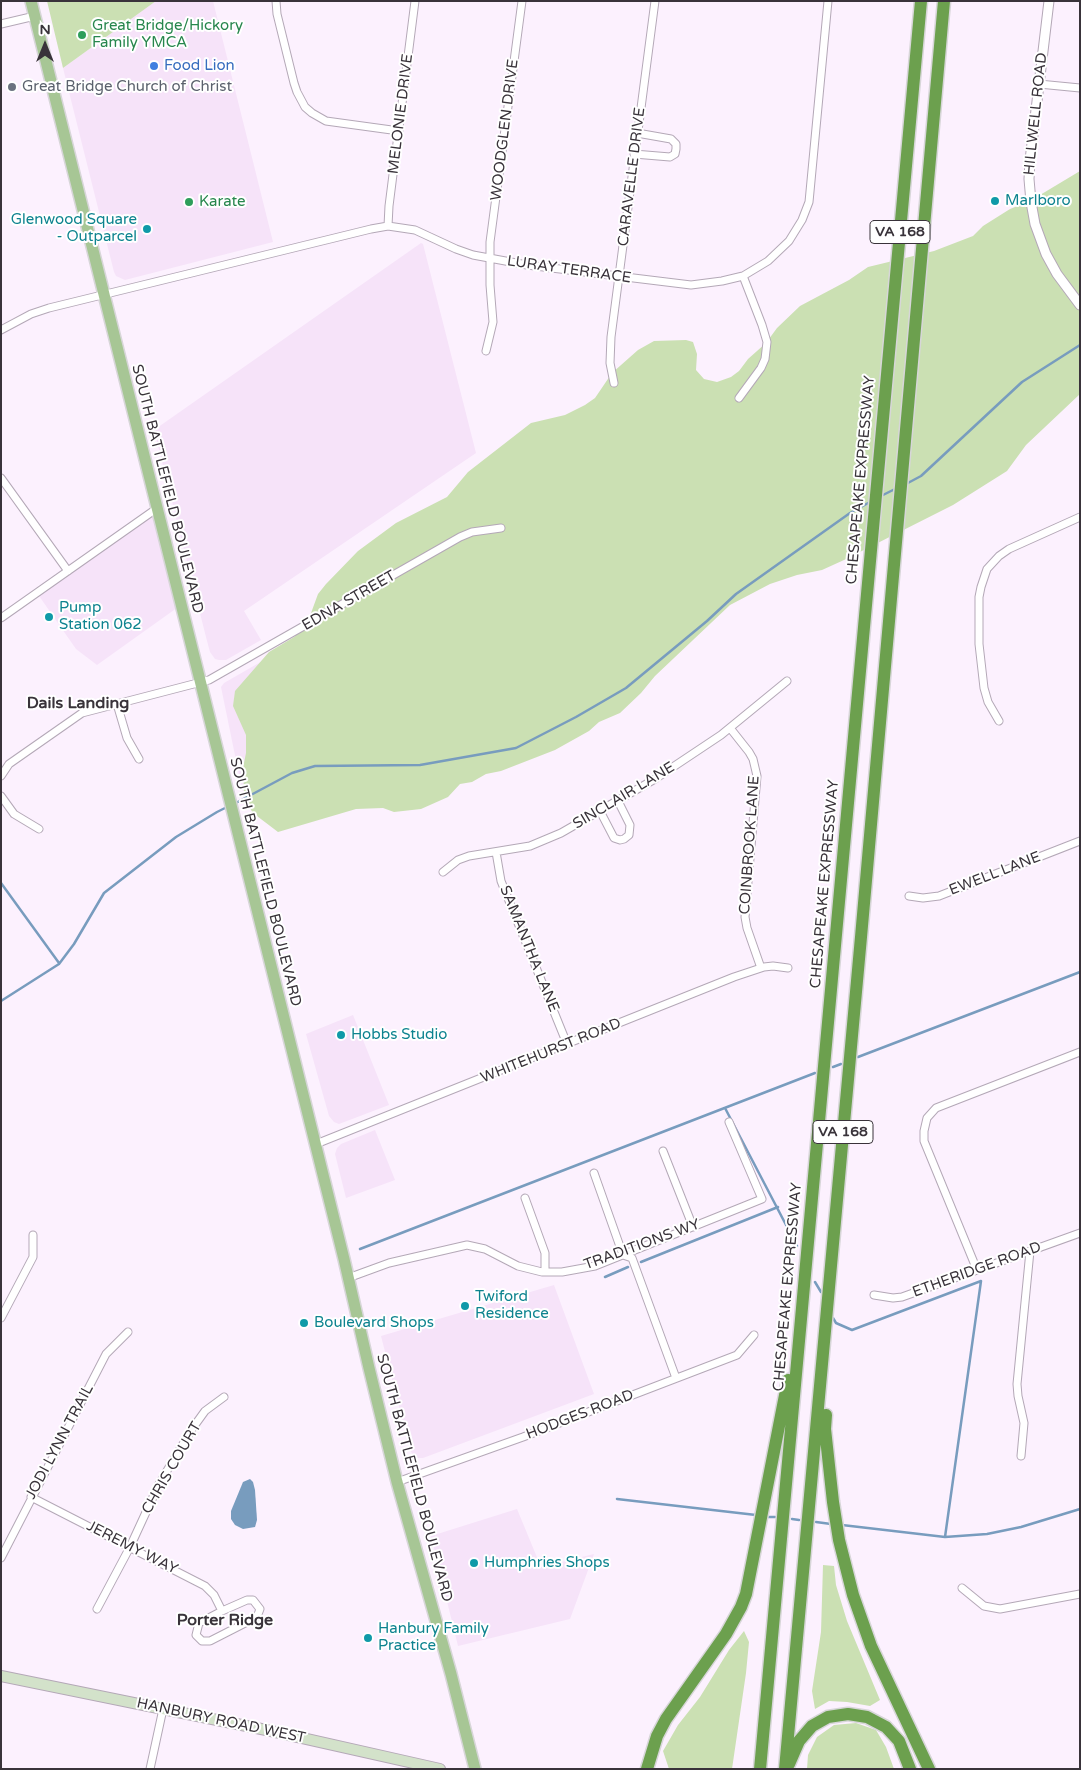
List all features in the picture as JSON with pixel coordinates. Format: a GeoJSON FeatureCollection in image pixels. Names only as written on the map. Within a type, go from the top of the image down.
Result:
{"type":"FeatureCollection","features":[{"type":"Feature","properties":{"kind":"highway","name":"CHESAPEAKE EXPRESSWAY"},"geometry":{"type":"LineString","coordinates":[[760,1769],[922,1]]}},
{"type":"Feature","properties":{"kind":"highway","name":"VA 168"},"geometry":{"type":"LineString","coordinates":[[786,1769],[944,1]]}},
{"type":"Feature","properties":{"kind":"highway"},"geometry":{"type":"LineString","coordinates":[[646,1769],[656,1736],[726,1634],[746,1594],[787,1389],[792,1338],[805,1279]]}},
{"type":"Feature","properties":{"kind":"highway"},"geometry":{"type":"LineString","coordinates":[[826,1321],[829,1384],[825,1429],[829,1475],[842,1552],[853,1595],[871,1646],[930,1769]]}},
{"type":"Feature","properties":{"kind":"highway"},"geometry":{"type":"LineString","coordinates":[[786,1769],[799,1741],[812,1726],[828,1718],[848,1714],[867,1718],[886,1727],[899,1741],[910,1769]]}},
{"type":"Feature","properties":{"kind":"main road","name":"SOUTH BATTLEFIELD BOULEVARD"},"geometry":{"type":"LineString","coordinates":[[31,1],[156,509],[316,1144],[397,1482],[452,1674],[475,1769]]}},
{"type":"Feature","properties":{"kind":"main road","name":"HANBURY ROAD WEST"},"geometry":{"type":"LineString","coordinates":[[1,1676],[440,1769]]}},
{"type":"Feature","properties":{"kind":"street"},"geometry":{"type":"LineString","coordinates":[[276,1],[294,83],[305,107],[326,121],[399,131]]}},
{"type":"Feature","properties":{"kind":"street","name":"MELONIE DRIVE"},"geometry":{"type":"LineString","coordinates":[[388,226],[415,1]]}},
{"type":"Feature","properties":{"kind":"street","name":"WOODGLEN DRIVE"},"geometry":{"type":"LineString","coordinates":[[486,351],[493,322],[490,242],[522,1]]}},
{"type":"Feature","properties":{"kind":"street","name":"CARAVELLE DRIVE"},"geometry":{"type":"LineString","coordinates":[[614,383],[610,355],[634,154],[655,1]]}},
{"type":"Feature","properties":{"kind":"street","name":"LURAY TERRACE"},"geometry":{"type":"LineString","coordinates":[[1,330],[31,314],[104,294],[371,228],[388,226],[406,227],[456,249],[490,259],[691,285],[742,276],[768,261],[789,242],[802,220],[809,202],[828,1]]}},
{"type":"Feature","properties":{"kind":"street","name":"HILLWELL ROAD"},"geometry":{"type":"LineString","coordinates":[[1049,1],[1030,160],[1031,202],[1035,224],[1046,254],[1057,274],[1080,305]]}},
{"type":"Feature","properties":{"kind":"street"},"geometry":{"type":"LineString","coordinates":[[1,24],[35,16]]}},
{"type":"Feature","properties":{"kind":"street"},"geometry":{"type":"LineString","coordinates":[[1039,84],[1080,88]]}},
{"type":"Feature","properties":{"kind":"street"},"geometry":{"type":"LineString","coordinates":[[634,154],[670,157],[675,154],[676,149],[676,144],[671,139],[637,133]]}},
{"type":"Feature","properties":{"kind":"street"},"geometry":{"type":"LineString","coordinates":[[739,398],[761,368],[765,358],[767,342],[742,276]]}},
{"type":"Feature","properties":{"kind":"street"},"geometry":{"type":"LineString","coordinates":[[1,478],[68,571]]}},
{"type":"Feature","properties":{"kind":"street"},"geometry":{"type":"LineString","coordinates":[[1,618],[156,509]]}},
{"type":"Feature","properties":{"kind":"street"},"geometry":{"type":"LineString","coordinates":[[999,721],[988,702],[984,688],[979,644],[979,597],[988,569],[999,556],[1009,549],[1080,517]]}},
{"type":"Feature","properties":{"kind":"street","name":"EDNA STREET"},"geometry":{"type":"LineString","coordinates":[[1,776],[10,764],[82,713],[209,680],[460,537],[472,532],[501,528]]}},
{"type":"Feature","properties":{"kind":"street","name":"SINCLAIR LANE"},"geometry":{"type":"LineString","coordinates":[[443,872],[458,860],[469,856],[530,846],[561,833],[655,779],[730,728],[787,681]]}},
{"type":"Feature","properties":{"kind":"street"},"geometry":{"type":"LineString","coordinates":[[117,704],[127,738],[139,759]]}},
{"type":"Feature","properties":{"kind":"street","name":"COINBROOK LANE"},"geometry":{"type":"LineString","coordinates":[[730,728],[753,759],[756,776],[745,917],[761,968]]}},
{"type":"Feature","properties":{"kind":"street"},"geometry":{"type":"LineString","coordinates":[[1,796],[14,814],[39,829]]}},
{"type":"Feature","properties":{"kind":"street"},"geometry":{"type":"LineString","coordinates":[[600,811],[614,838],[624,839],[629,835],[630,825],[618,801]]}},
{"type":"Feature","properties":{"kind":"street","name":"EWELL LANE"},"geometry":{"type":"LineString","coordinates":[[909,896],[923,898],[939,896],[1080,840]]}},
{"type":"Feature","properties":{"kind":"street","name":"SAMANTHA LANE"},"geometry":{"type":"LineString","coordinates":[[496,852],[501,881],[567,1044]]}},
{"type":"Feature","properties":{"kind":"street","name":"WHITEHURST ROAD"},"geometry":{"type":"LineString","coordinates":[[316,1144],[761,968],[773,966],[788,968]]}},
{"type":"Feature","properties":{"kind":"street"},"geometry":{"type":"LineString","coordinates":[[977,1270],[924,1141],[927,1118],[936,1108],[1080,1052]]}},
{"type":"Feature","properties":{"kind":"street","name":"TRADITIONS WY"},"geometry":{"type":"LineString","coordinates":[[348,1278],[389,1263],[467,1245],[485,1249],[518,1266],[545,1272],[562,1272],[595,1266],[762,1199],[729,1122]]}},
{"type":"Feature","properties":{"kind":"street"},"geometry":{"type":"LineString","coordinates":[[663,1150],[693,1227]]}},
{"type":"Feature","properties":{"kind":"street"},"geometry":{"type":"LineString","coordinates":[[594,1173],[623,1255],[632,1258],[676,1378]]}},
{"type":"Feature","properties":{"kind":"street"},"geometry":{"type":"LineString","coordinates":[[525,1198],[546,1253],[545,1272]]}},
{"type":"Feature","properties":{"kind":"street","name":"ETHERIDGE ROAD"},"geometry":{"type":"LineString","coordinates":[[874,1295],[893,1298],[902,1297],[1080,1233]]}},
{"type":"Feature","properties":{"kind":"street"},"geometry":{"type":"LineString","coordinates":[[1,1318],[33,1258],[33,1235]]}},
{"type":"Feature","properties":{"kind":"street"},"geometry":{"type":"LineString","coordinates":[[1021,1456],[1024,1423],[1017,1384],[1030,1251]]}},
{"type":"Feature","properties":{"kind":"street","name":"JODI LYNN TRAIL"},"geometry":{"type":"LineString","coordinates":[[1,1558],[106,1354],[128,1332]]}},
{"type":"Feature","properties":{"kind":"street","name":"HODGES ROAD"},"geometry":{"type":"LineString","coordinates":[[397,1482],[523,1437],[737,1355],[754,1334]]}},
{"type":"Feature","properties":{"kind":"street","name":"CHRIS COURT"},"geometry":{"type":"LineString","coordinates":[[97,1609],[130,1547],[159,1484],[192,1429],[206,1411],[224,1397]]}},
{"type":"Feature","properties":{"kind":"street","name":"JEREMY WAY"},"geometry":{"type":"LineString","coordinates":[[31,1497],[206,1586],[214,1595],[222,1612]]}},
{"type":"Feature","properties":{"kind":"street"},"geometry":{"type":"LineString","coordinates":[[962,1588],[984,1606],[1000,1610],[1080,1594]]}},
{"type":"Feature","properties":{"kind":"street"},"geometry":{"type":"LineString","coordinates":[[247,1600],[253,1600],[260,1609],[258,1617],[210,1641],[202,1641],[196,1635],[198,1623],[222,1612],[247,1600]]}},
{"type":"Feature","properties":{"kind":"street"},"geometry":{"type":"LineString","coordinates":[[150,1769],[162,1709]]}},
{"type":"Feature","properties":{"kind":"shaded area"},"geometry":{"type":"Polygon","coordinates":[[[156,1],[213,1],[273,242],[125,280],[116,276],[114,272],[63,68],[156,1]]]}},
{"type":"Feature","properties":{"kind":"shaded area"},"geometry":{"type":"Polygon","coordinates":[[[421,243],[423,244],[476,453],[244,611],[261,640],[226,660],[215,659],[210,652],[206,637],[154,430],[421,243]]]}},
{"type":"Feature","properties":{"kind":"shaded area"},"geometry":{"type":"Polygon","coordinates":[[[156,509],[181,605],[97,665],[76,649],[37,593],[156,509]]]}},
{"type":"Feature","properties":{"kind":"shaded area"},"geometry":{"type":"Polygon","coordinates":[[[271,656],[303,782],[246,809],[221,687],[224,683],[271,656]]]}},
{"type":"Feature","properties":{"kind":"shaded area","name":"Hobbs Studio"},"geometry":{"type":"Polygon","coordinates":[[[353,1015],[389,1105],[339,1124],[334,1122],[329,1116],[306,1034],[353,1015]]]}},
{"type":"Feature","properties":{"kind":"shaded area"},"geometry":{"type":"Polygon","coordinates":[[[375,1130],[395,1180],[346,1198],[335,1154],[337,1148],[341,1144],[375,1130]]]}},
{"type":"Feature","properties":{"kind":"shaded area"},"geometry":{"type":"Polygon","coordinates":[[[554,1285],[594,1394],[423,1458],[417,1458],[413,1455],[410,1450],[381,1336],[554,1285]]]}},
{"type":"Feature","properties":{"kind":"shaded area"},"geometry":{"type":"Polygon","coordinates":[[[517,1509],[541,1567],[594,1554],[570,1619],[458,1646],[431,1536],[517,1509]]]}},
{"type":"Feature","properties":{"kind":"green space","name":"Great Bridge/Hickory Family YMCA"},"geometry":{"type":"Polygon","coordinates":[[[47,1],[156,1],[63,68],[47,1]]]}},
{"type":"Feature","properties":{"kind":"green space"},"geometry":{"type":"Polygon","coordinates":[[[1080,171],[1080,394],[1026,445],[1007,471],[953,505],[844,560],[822,570],[797,575],[770,584],[730,605],[655,676],[641,693],[620,713],[599,722],[589,731],[555,750],[501,771],[486,774],[472,782],[460,784],[448,797],[421,809],[394,812],[383,808],[356,809],[278,832],[253,813],[246,802],[244,792],[243,768],[246,753],[246,735],[233,706],[235,691],[269,652],[294,637],[307,624],[318,594],[358,551],[396,523],[447,497],[468,472],[531,423],[565,415],[595,398],[612,373],[638,350],[654,341],[686,340],[693,342],[697,354],[696,370],[704,379],[717,382],[731,377],[739,371],[748,359],[766,343],[777,328],[800,306],[849,280],[868,267],[934,251],[973,236],[983,226],[1010,209],[1030,201],[1080,171]]]}},
{"type":"Feature","properties":{"kind":"green space"},"geometry":{"type":"Polygon","coordinates":[[[823,1565],[834,1566],[836,1585],[847,1621],[880,1700],[870,1706],[829,1701],[815,1709],[812,1691],[821,1632],[823,1565]]]}},
{"type":"Feature","properties":{"kind":"green space"},"geometry":{"type":"Polygon","coordinates":[[[744,1631],[749,1642],[732,1769],[669,1769],[663,1751],[678,1725],[700,1697],[729,1650],[744,1631]]]}},
{"type":"Feature","properties":{"kind":"green space"},"geometry":{"type":"Polygon","coordinates":[[[856,1723],[876,1730],[886,1747],[894,1769],[807,1769],[808,1755],[817,1737],[834,1725],[856,1723]]]}},
{"type":"Feature","properties":{"kind":"water"},"geometry":{"type":"Polygon","coordinates":[[[250,1479],[255,1490],[257,1520],[255,1527],[243,1529],[235,1525],[231,1519],[231,1511],[243,1482],[250,1479]]]}},
{"type":"Feature","properties":{"kind":"waterway"},"geometry":{"type":"LineString","coordinates":[[906,484],[921,476],[1022,382],[1080,345]]}},
{"type":"Feature","properties":{"kind":"waterway"},"geometry":{"type":"LineString","coordinates":[[879,497],[897,488]]}},
{"type":"Feature","properties":{"kind":"waterway"},"geometry":{"type":"LineString","coordinates":[[234,804],[292,773],[315,766],[420,765],[516,748],[576,717],[626,688],[707,621],[736,594],[850,513],[870,502]]}},
{"type":"Feature","properties":{"kind":"waterway"},"geometry":{"type":"LineString","coordinates":[[1,1001],[59,964],[74,944],[104,893],[176,837],[227,807]]}},
{"type":"Feature","properties":{"kind":"waterway"},"geometry":{"type":"LineString","coordinates":[[1,883],[59,963]]}},
{"type":"Feature","properties":{"kind":"waterway"},"geometry":{"type":"LineString","coordinates":[[858,1057],[1080,972]]}},
{"type":"Feature","properties":{"kind":"waterway"},"geometry":{"type":"LineString","coordinates":[[833,1067],[841,1064]]}},
{"type":"Feature","properties":{"kind":"waterway"},"geometry":{"type":"LineString","coordinates":[[360,1249],[815,1073]]}},
{"type":"Feature","properties":{"kind":"waterway"},"geometry":{"type":"LineString","coordinates":[[725,1108],[797,1246]]}},
{"type":"Feature","properties":{"kind":"waterway"},"geometry":{"type":"LineString","coordinates":[[641,1262],[778,1207]]}},
{"type":"Feature","properties":{"kind":"waterway"},"geometry":{"type":"LineString","coordinates":[[605,1277],[628,1267]]}},
{"type":"Feature","properties":{"kind":"waterway"},"geometry":{"type":"LineString","coordinates":[[833,1318],[836,1323],[852,1330],[981,1281],[945,1537]]}},
{"type":"Feature","properties":{"kind":"waterway"},"geometry":{"type":"LineString","coordinates":[[815,1282],[821,1292]]}},
{"type":"Feature","properties":{"kind":"waterway"},"geometry":{"type":"LineString","coordinates":[[617,1499],[756,1515]]}},
{"type":"Feature","properties":{"kind":"waterway"},"geometry":{"type":"LineString","coordinates":[[842,1525],[945,1537],[987,1534],[1021,1527],[1080,1509]]}},
{"type":"Feature","properties":{"kind":"waterway"},"geometry":{"type":"LineString","coordinates":[[767,1517],[775,1517]]}},
{"type":"Feature","properties":{"kind":"waterway"},"geometry":{"type":"LineString","coordinates":[[792,1519],[799,1520]]}},
{"type":"Feature","properties":{"kind":"waterway"},"geometry":{"type":"LineString","coordinates":[[816,1522],[831,1524]]}},
{"type":"Feature","properties":{"kind":"place","name":"Great Bridge/Hickory Family YMCA"},"geometry":{"type":"Point","coordinates":[82,35]}},
{"type":"Feature","properties":{"kind":"place","name":"Food Lion"},"geometry":{"type":"Point","coordinates":[154,66]}},
{"type":"Feature","properties":{"kind":"place","name":"Great Bridge Church of Christ"},"geometry":{"type":"Point","coordinates":[12,87]}},
{"type":"Feature","properties":{"kind":"place","name":"Marlboro"},"geometry":{"type":"Point","coordinates":[995,201]}},
{"type":"Feature","properties":{"kind":"place","name":"Karate"},"geometry":{"type":"Point","coordinates":[189,202]}},
{"type":"Feature","properties":{"kind":"place","name":"Glenwood Square - Outparcel"},"geometry":{"type":"Point","coordinates":[147,229]}},
{"type":"Feature","properties":{"kind":"place","name":"Pump Station 062"},"geometry":{"type":"Point","coordinates":[49,617]}},
{"type":"Feature","properties":{"kind":"place","name":"Hobbs Studio"},"geometry":{"type":"Point","coordinates":[341,1035]}},
{"type":"Feature","properties":{"kind":"place","name":"Twiford Residence"},"geometry":{"type":"Point","coordinates":[465,1306]}},
{"type":"Feature","properties":{"kind":"place","name":"Boulevard Shops"},"geometry":{"type":"Point","coordinates":[304,1323]}},
{"type":"Feature","properties":{"kind":"place","name":"Humphries Shops"},"geometry":{"type":"Point","coordinates":[474,1563]}},
{"type":"Feature","properties":{"kind":"place","name":"Hanbury Family Practice"},"geometry":{"type":"Point","coordinates":[368,1638]}},
{"type":"Feature","properties":{"kind":"district","name":"Dails Landing"},"geometry":{"type":"Point","coordinates":[78,704]}},
{"type":"Feature","properties":{"kind":"district","name":"Porter Ridge"},"geometry":{"type":"Point","coordinates":[225,1621]}}]}
